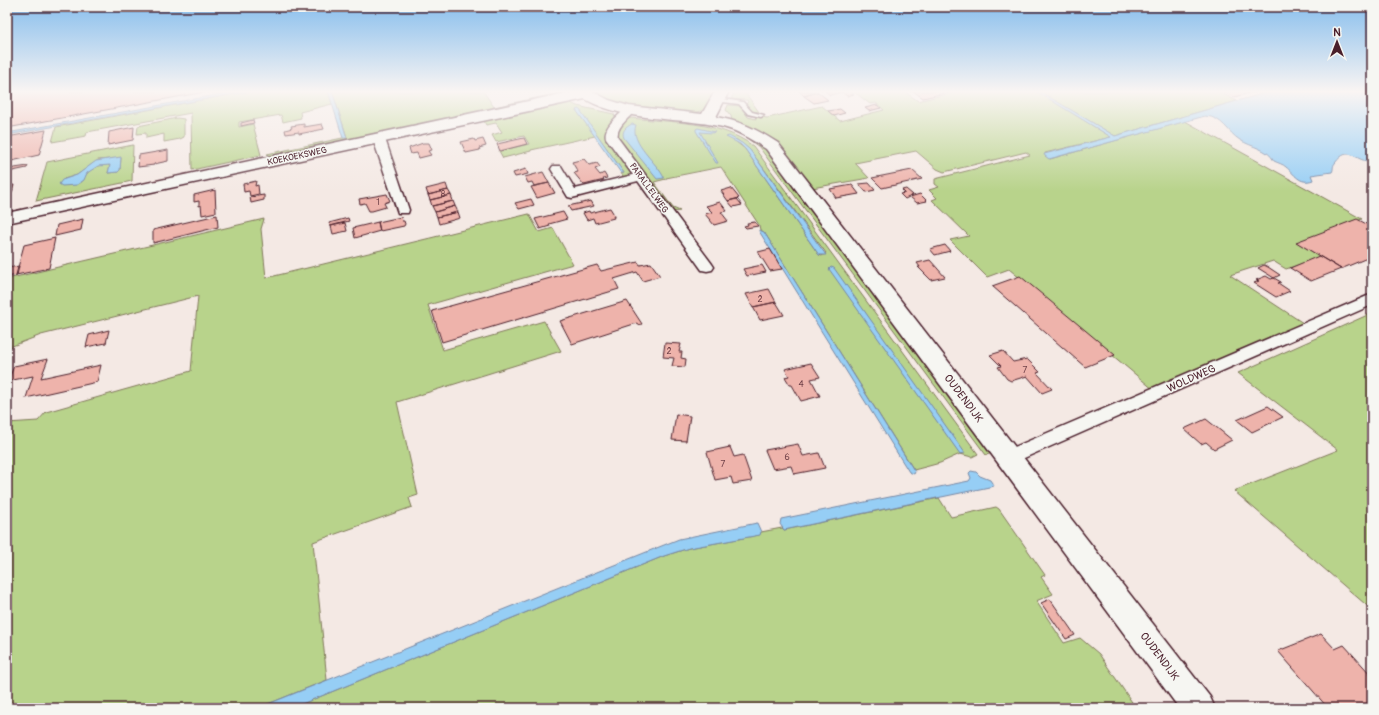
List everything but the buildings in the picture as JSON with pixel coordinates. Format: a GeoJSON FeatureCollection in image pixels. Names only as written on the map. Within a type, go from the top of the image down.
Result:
{"type":"FeatureCollection","features":[{"type":"Feature","properties":{"kind":"street","name":"KOEKOEKSWEG"},"geometry":{"type":"LineString","coordinates":[[7,218],[444,124]]}},
{"type":"Feature","properties":{"kind":"street","name":"PARALLELWEG"},"geometry":{"type":"LineString","coordinates":[[616,124],[610,134],[707,267]]}},
{"type":"Feature","properties":{"kind":"street","name":"OUDENDIJK"},"geometry":{"type":"LineString","coordinates":[[731,124],[747,130],[762,138],[776,151],[1198,708]]}},
{"type":"Feature","properties":{"kind":"street"},"geometry":{"type":"LineString","coordinates":[[379,139],[403,210]]}},
{"type":"Feature","properties":{"kind":"street"},"geometry":{"type":"LineString","coordinates":[[557,169],[572,194],[641,177]]}},
{"type":"Feature","properties":{"kind":"street","name":"WOLDWEG"},"geometry":{"type":"LineString","coordinates":[[1009,457],[1372,298]]}},
{"type":"Feature","properties":{"kind":"green space"},"geometry":{"type":"Polygon","coordinates":[[[70,124],[129,124],[87,132],[86,136],[52,142],[56,127],[70,124]]]}},
{"type":"Feature","properties":{"kind":"green space"},"geometry":{"type":"Polygon","coordinates":[[[146,124],[184,124],[184,137],[164,142],[164,134],[146,138],[146,133],[137,134],[138,126],[146,124]]]}},
{"type":"Feature","properties":{"kind":"green space"},"geometry":{"type":"Polygon","coordinates":[[[191,124],[239,124],[239,127],[253,124],[261,155],[192,170],[191,124]]]}},
{"type":"Feature","properties":{"kind":"green space"},"geometry":{"type":"Polygon","coordinates":[[[343,124],[423,124],[270,157],[267,154],[347,137],[343,124]]]}},
{"type":"Feature","properties":{"kind":"green space"},"geometry":{"type":"Polygon","coordinates":[[[497,124],[586,124],[595,136],[531,150],[503,158],[499,151],[529,144],[524,136],[496,142],[492,135],[502,132],[497,124]]]}},
{"type":"Feature","properties":{"kind":"green space"},"geometry":{"type":"Polygon","coordinates":[[[590,124],[612,124],[607,140],[612,143],[634,175],[624,178],[621,173],[624,173],[590,124]]]}},
{"type":"Feature","properties":{"kind":"green space"},"geometry":{"type":"Polygon","coordinates":[[[620,124],[696,124],[725,131],[753,146],[978,454],[972,457],[960,454],[940,463],[914,470],[764,232],[760,230],[759,225],[721,167],[666,178],[654,182],[673,208],[680,211],[672,212],[619,143],[616,129],[620,124]],[[736,139],[735,141],[745,149],[819,255],[822,256],[826,253],[750,150],[736,139]]]}},
{"type":"Feature","properties":{"kind":"green space"},"geometry":{"type":"Polygon","coordinates":[[[741,124],[1090,124],[1111,137],[1045,153],[1050,159],[1173,124],[1191,124],[1362,219],[1298,243],[1321,257],[1286,269],[1273,261],[1230,275],[1303,323],[1154,390],[1009,269],[987,277],[950,240],[969,236],[932,200],[937,198],[929,190],[939,187],[935,184],[935,179],[1030,155],[1026,152],[944,172],[937,169],[916,151],[855,163],[869,178],[812,188],[770,139],[760,132],[741,124]]]}},
{"type":"Feature","properties":{"kind":"green space"},"geometry":{"type":"Polygon","coordinates":[[[1095,124],[1156,124],[1115,136],[1095,124]]]}},
{"type":"Feature","properties":{"kind":"green space"},"geometry":{"type":"Polygon","coordinates":[[[725,127],[735,130],[767,149],[996,452],[986,455],[759,147],[744,136],[725,127]]]}},
{"type":"Feature","properties":{"kind":"green space"},"geometry":{"type":"Polygon","coordinates":[[[133,145],[132,181],[36,201],[47,162],[133,145]],[[121,158],[98,160],[77,175],[64,179],[80,183],[88,172],[103,165],[110,165],[108,173],[118,172],[120,170],[121,158]]]}},
{"type":"Feature","properties":{"kind":"green space"},"geometry":{"type":"Polygon","coordinates":[[[529,214],[539,232],[553,228],[573,264],[428,305],[443,350],[544,321],[561,351],[397,402],[418,495],[409,498],[412,507],[313,542],[327,680],[258,708],[7,708],[7,423],[38,421],[46,412],[191,371],[198,296],[41,335],[7,348],[7,279],[264,219],[261,229],[266,278],[529,214]]]}},
{"type":"Feature","properties":{"kind":"green space"},"geometry":{"type":"Polygon","coordinates":[[[1372,313],[1372,610],[1234,491],[1338,450],[1238,373],[1372,313]]]}},
{"type":"Feature","properties":{"kind":"green space"},"geometry":{"type":"Polygon","coordinates":[[[939,498],[951,517],[996,507],[999,509],[1045,575],[1041,577],[1053,594],[1036,601],[1064,643],[1080,638],[1099,654],[1136,708],[292,708],[664,556],[689,548],[759,535],[761,532],[782,528],[784,530],[939,498]]]}},
{"type":"Feature","properties":{"kind":"water"},"geometry":{"type":"Polygon","coordinates":[[[54,124],[66,124],[7,135],[7,133],[54,124]]]}},
{"type":"Feature","properties":{"kind":"water"},"geometry":{"type":"Polygon","coordinates":[[[339,124],[343,124],[347,138],[343,138],[339,124]]]}},
{"type":"Feature","properties":{"kind":"water"},"geometry":{"type":"Polygon","coordinates":[[[586,124],[590,124],[624,173],[621,173],[586,124]]]}},
{"type":"Feature","properties":{"kind":"water"},"geometry":{"type":"Polygon","coordinates":[[[631,124],[636,125],[635,132],[640,146],[664,178],[657,179],[624,138],[623,133],[628,126],[631,124]]]}},
{"type":"Feature","properties":{"kind":"water"},"geometry":{"type":"Polygon","coordinates":[[[1090,124],[1095,124],[1115,136],[1156,124],[1175,124],[1049,159],[1044,154],[1111,137],[1090,124]]]}},
{"type":"Feature","properties":{"kind":"water"},"geometry":{"type":"Polygon","coordinates":[[[1223,124],[1372,124],[1372,161],[1366,161],[1349,154],[1345,155],[1340,157],[1335,163],[1332,172],[1311,175],[1313,180],[1304,181],[1298,178],[1282,164],[1274,161],[1272,157],[1264,151],[1236,137],[1223,124]]]}},
{"type":"Feature","properties":{"kind":"water"},"geometry":{"type":"Polygon","coordinates":[[[698,128],[715,132],[700,132],[718,163],[716,163],[696,131],[698,128]]]}},
{"type":"Feature","properties":{"kind":"water"},"geometry":{"type":"Polygon","coordinates":[[[729,136],[742,143],[750,150],[826,255],[819,255],[745,149],[740,144],[726,137],[729,136]]]}},
{"type":"Feature","properties":{"kind":"water"},"geometry":{"type":"Polygon","coordinates":[[[121,157],[120,170],[118,172],[108,173],[110,165],[98,166],[87,173],[84,180],[77,185],[62,186],[59,184],[62,180],[77,175],[96,161],[121,157]]]}},
{"type":"Feature","properties":{"kind":"water"},"geometry":{"type":"Polygon","coordinates":[[[759,230],[764,232],[915,472],[914,474],[909,472],[759,230]]]}},
{"type":"Feature","properties":{"kind":"water"},"geometry":{"type":"Polygon","coordinates":[[[831,267],[834,268],[965,453],[960,454],[829,269],[831,267]]]}},
{"type":"Feature","properties":{"kind":"water"},"geometry":{"type":"Polygon","coordinates":[[[971,471],[976,472],[980,476],[990,480],[994,486],[784,530],[780,524],[781,519],[969,481],[971,478],[969,473],[971,471]]]}},
{"type":"Feature","properties":{"kind":"water"},"geometry":{"type":"Polygon","coordinates":[[[757,523],[761,532],[760,535],[689,548],[664,556],[292,708],[258,708],[679,539],[757,523]]]}}]}
